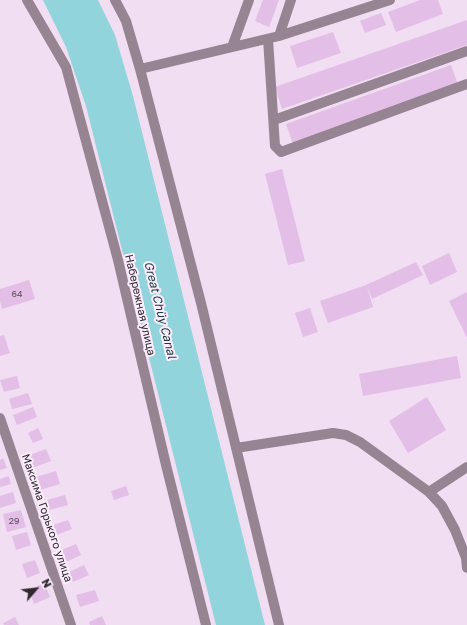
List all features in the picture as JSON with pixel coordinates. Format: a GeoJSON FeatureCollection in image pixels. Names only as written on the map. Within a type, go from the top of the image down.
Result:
{"type":"FeatureCollection","features":[{"type":"Feature","properties":{"kind":"street","name":"Набережная улица"},"geometry":{"type":"LineString","coordinates":[[28,0],[66,67],[118,260],[166,465],[206,625]]}},
{"type":"Feature","properties":{"kind":"street"},"geometry":{"type":"LineString","coordinates":[[115,0],[126,21],[140,69],[201,303],[279,625]]}},
{"type":"Feature","properties":{"kind":"street"},"geometry":{"type":"LineString","coordinates":[[232,47],[249,0]]}},
{"type":"Feature","properties":{"kind":"street"},"geometry":{"type":"LineString","coordinates":[[278,36],[291,0]]}},
{"type":"Feature","properties":{"kind":"street"},"geometry":{"type":"LineString","coordinates":[[140,69],[268,39],[390,0]]}},
{"type":"Feature","properties":{"kind":"street"},"geometry":{"type":"LineString","coordinates":[[268,39],[275,146],[281,152],[467,84]]}},
{"type":"Feature","properties":{"kind":"street"},"geometry":{"type":"LineString","coordinates":[[274,120],[467,51]]}},
{"type":"Feature","properties":{"kind":"street","name":"Максима Горького улица"},"geometry":{"type":"LineString","coordinates":[[0,418],[72,625]]}},
{"type":"Feature","properties":{"kind":"street"},"geometry":{"type":"LineString","coordinates":[[236,448],[333,433],[346,435],[360,442],[429,492],[442,506],[455,530],[466,558],[467,568]]}},
{"type":"Feature","properties":{"kind":"street"},"geometry":{"type":"LineString","coordinates":[[429,492],[467,467]]}},
{"type":"Feature","properties":{"kind":"water","name":"Great Chüy Canal"},"geometry":{"type":"Polygon","coordinates":[[[43,0],[98,0],[115,35],[133,96],[265,625],[216,625],[86,106],[66,47],[43,0]]]}},
{"type":"Feature","properties":{"kind":"building"},"geometry":{"type":"Polygon","coordinates":[[[263,0],[279,0],[269,27],[255,21],[263,0]]]}},
{"type":"Feature","properties":{"kind":"building"},"geometry":{"type":"Polygon","coordinates":[[[420,0],[438,0],[443,14],[396,32],[388,12],[420,0]]]}},
{"type":"Feature","properties":{"kind":"building"},"geometry":{"type":"Polygon","coordinates":[[[381,13],[386,25],[365,33],[360,21],[381,13]]]}},
{"type":"Feature","properties":{"kind":"building"},"geometry":{"type":"Polygon","coordinates":[[[467,20],[467,45],[282,109],[275,87],[467,20]]]}},
{"type":"Feature","properties":{"kind":"building"},"geometry":{"type":"Polygon","coordinates":[[[333,32],[341,53],[297,68],[290,46],[333,32]]]}},
{"type":"Feature","properties":{"kind":"building"},"geometry":{"type":"Polygon","coordinates":[[[451,65],[458,85],[293,144],[286,124],[451,65]]]}},
{"type":"Feature","properties":{"kind":"building"},"geometry":{"type":"Polygon","coordinates":[[[282,169],[305,261],[288,265],[265,174],[282,169]]]}},
{"type":"Feature","properties":{"kind":"building"},"geometry":{"type":"Polygon","coordinates":[[[449,253],[457,272],[430,285],[422,266],[449,253]]]}},
{"type":"Feature","properties":{"kind":"building"},"geometry":{"type":"Polygon","coordinates":[[[416,262],[423,275],[372,299],[367,287],[373,307],[328,323],[320,301],[366,285],[416,262]]]}},
{"type":"Feature","properties":{"kind":"building"},"geometry":{"type":"Polygon","coordinates":[[[29,280],[35,299],[2,309],[0,289],[29,280]]]}},
{"type":"Feature","properties":{"kind":"building"},"geometry":{"type":"Polygon","coordinates":[[[467,292],[467,338],[449,301],[467,292]]]}},
{"type":"Feature","properties":{"kind":"building"},"geometry":{"type":"Polygon","coordinates":[[[310,308],[318,332],[303,337],[295,313],[310,308]]]}},
{"type":"Feature","properties":{"kind":"building"},"geometry":{"type":"Polygon","coordinates":[[[4,335],[10,353],[0,356],[0,336],[4,335]]]}},
{"type":"Feature","properties":{"kind":"building"},"geometry":{"type":"Polygon","coordinates":[[[457,356],[461,378],[363,396],[359,374],[457,356]]]}},
{"type":"Feature","properties":{"kind":"building"},"geometry":{"type":"Polygon","coordinates":[[[17,376],[20,388],[4,392],[0,380],[17,376]]]}},
{"type":"Feature","properties":{"kind":"building"},"geometry":{"type":"Polygon","coordinates":[[[28,393],[32,404],[12,409],[9,399],[28,393]]]}},
{"type":"Feature","properties":{"kind":"building"},"geometry":{"type":"Polygon","coordinates":[[[427,397],[446,430],[408,453],[389,421],[427,397]]]}},
{"type":"Feature","properties":{"kind":"building"},"geometry":{"type":"Polygon","coordinates":[[[33,407],[37,417],[17,425],[13,415],[33,407]]]}},
{"type":"Feature","properties":{"kind":"building"},"geometry":{"type":"Polygon","coordinates":[[[38,428],[43,439],[33,443],[28,433],[38,428]]]}},
{"type":"Feature","properties":{"kind":"building"},"geometry":{"type":"Polygon","coordinates":[[[46,449],[51,461],[32,468],[27,456],[46,449]]]}},
{"type":"Feature","properties":{"kind":"building"},"geometry":{"type":"Polygon","coordinates":[[[3,458],[7,468],[0,470],[0,460],[3,458]]]}},
{"type":"Feature","properties":{"kind":"building"},"geometry":{"type":"Polygon","coordinates":[[[56,471],[60,484],[40,490],[36,477],[56,471]]]}},
{"type":"Feature","properties":{"kind":"building"},"geometry":{"type":"Polygon","coordinates":[[[9,476],[11,484],[0,487],[0,479],[9,476]]]}},
{"type":"Feature","properties":{"kind":"building"},"geometry":{"type":"Polygon","coordinates":[[[126,486],[129,495],[114,500],[111,491],[126,486]]]}},
{"type":"Feature","properties":{"kind":"building"},"geometry":{"type":"Polygon","coordinates":[[[13,492],[16,503],[0,508],[0,496],[13,492]]]}},
{"type":"Feature","properties":{"kind":"building"},"geometry":{"type":"Polygon","coordinates":[[[65,495],[68,505],[49,510],[47,500],[65,495]]]}},
{"type":"Feature","properties":{"kind":"building"},"geometry":{"type":"Polygon","coordinates":[[[21,510],[26,527],[7,532],[3,514],[21,510]]]}},
{"type":"Feature","properties":{"kind":"building"},"geometry":{"type":"Polygon","coordinates":[[[68,520],[72,529],[56,535],[53,525],[68,520]]]}},
{"type":"Feature","properties":{"kind":"building"},"geometry":{"type":"Polygon","coordinates":[[[27,532],[31,545],[16,550],[12,536],[27,532]]]}},
{"type":"Feature","properties":{"kind":"building"},"geometry":{"type":"Polygon","coordinates":[[[76,544],[81,555],[66,562],[61,550],[76,544]]]}},
{"type":"Feature","properties":{"kind":"building"},"geometry":{"type":"Polygon","coordinates":[[[35,560],[40,573],[27,578],[22,564],[35,560]]]}},
{"type":"Feature","properties":{"kind":"building"},"geometry":{"type":"Polygon","coordinates":[[[84,565],[89,575],[73,582],[69,572],[84,565]]]}},
{"type":"Feature","properties":{"kind":"building"},"geometry":{"type":"Polygon","coordinates":[[[44,583],[50,597],[34,604],[29,590],[44,583]]]}},
{"type":"Feature","properties":{"kind":"building"},"geometry":{"type":"Polygon","coordinates":[[[95,590],[99,601],[80,607],[76,595],[95,590]]]}},
{"type":"Feature","properties":{"kind":"building"},"geometry":{"type":"Polygon","coordinates":[[[102,616],[106,625],[90,625],[89,622],[102,616]]]}},
{"type":"Feature","properties":{"kind":"building"},"geometry":{"type":"Polygon","coordinates":[[[15,617],[19,625],[4,625],[3,623],[15,617]]]}}]}
